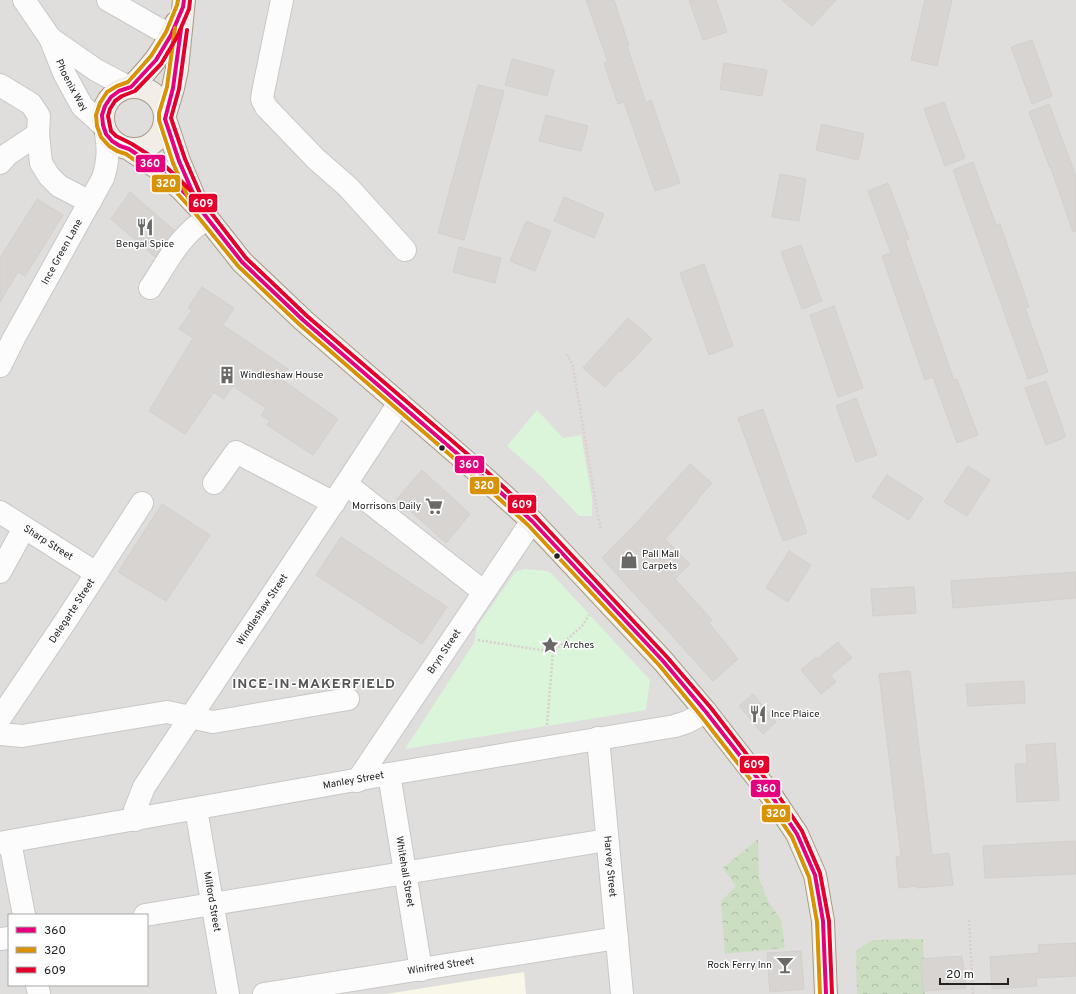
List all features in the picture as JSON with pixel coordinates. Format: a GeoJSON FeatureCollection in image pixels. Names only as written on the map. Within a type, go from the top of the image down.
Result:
{"type":"FeatureCollection","features":[{"type":"Feature","properties":{"kind":"main road"},"geometry":{"type":"LineString","coordinates":[[129,149],[140,149],[149,145],[163,130],[173,88],[175,37],[183,4]]}},
{"type":"Feature","properties":{"kind":"main road"},"geometry":{"type":"LineString","coordinates":[[130,87],[156,60],[175,37]]}},
{"type":"Feature","properties":{"kind":"main road"},"geometry":{"type":"LineString","coordinates":[[203,214],[179,161],[162,106],[157,98],[150,92],[141,88],[130,87],[119,91],[111,97],[102,115],[105,129],[112,141],[129,149],[164,173],[180,188],[203,214],[242,262],[303,320],[468,463],[532,522],[663,661],[706,712],[773,798],[797,834],[815,875],[823,921],[826,994]]}},
{"type":"Feature","properties":{"kind":"street","name":"Phoenix Way"},"geometry":{"type":"LineString","coordinates":[[24,0],[50,38],[64,73],[82,106],[105,129]]}},
{"type":"Feature","properties":{"kind":"street"},"geometry":{"type":"LineString","coordinates":[[108,0],[175,37]]}},
{"type":"Feature","properties":{"kind":"street"},"geometry":{"type":"LineString","coordinates":[[282,0],[263,92],[263,103],[316,158],[348,187],[405,250]]}},
{"type":"Feature","properties":{"kind":"street","name":"Phoenix Way"},"geometry":{"type":"LineString","coordinates":[[50,38],[96,70],[130,87]]}},
{"type":"Feature","properties":{"kind":"street"},"geometry":{"type":"LineString","coordinates":[[0,85],[31,104],[39,116],[38,134],[41,163],[49,176],[59,186],[90,202]]}},
{"type":"Feature","properties":{"kind":"street","name":"Ince Green Lane"},"geometry":{"type":"LineString","coordinates":[[0,366],[103,178],[106,170],[108,151],[105,129]]}},
{"type":"Feature","properties":{"kind":"street"},"geometry":{"type":"LineString","coordinates":[[0,163],[8,154],[38,134]]}},
{"type":"Feature","properties":{"kind":"street"},"geometry":{"type":"LineString","coordinates":[[150,288],[185,236],[199,223],[203,214]]}},
{"type":"Feature","properties":{"kind":"street","name":"Windleshaw Street"},"geometry":{"type":"LineString","coordinates":[[135,820],[135,810],[144,787],[399,403]]}},
{"type":"Feature","properties":{"kind":"street"},"geometry":{"type":"LineString","coordinates":[[214,483],[236,452],[334,503]]}},
{"type":"Feature","properties":{"kind":"street"},"geometry":{"type":"LineString","coordinates":[[346,484],[484,592]]}},
{"type":"Feature","properties":{"kind":"street","name":"Delegarte Street"},"geometry":{"type":"LineString","coordinates":[[0,718],[65,622],[142,503]]}},
{"type":"Feature","properties":{"kind":"street","name":"Sharp Street"},"geometry":{"type":"LineString","coordinates":[[0,512],[96,573]]}},
{"type":"Feature","properties":{"kind":"street","name":"Bryn Street"},"geometry":{"type":"LineString","coordinates":[[356,781],[532,522]]}},
{"type":"Feature","properties":{"kind":"street"},"geometry":{"type":"LineString","coordinates":[[0,572],[24,528]]}},
{"type":"Feature","properties":{"kind":"street"},"geometry":{"type":"LineString","coordinates":[[0,734],[22,736],[166,712],[213,722],[348,699]]}},
{"type":"Feature","properties":{"kind":"street","name":"Manley Street"},"geometry":{"type":"LineString","coordinates":[[5,843],[389,774],[675,726],[687,722],[706,712]]}},
{"type":"Feature","properties":{"kind":"street","name":"Harvey Street"},"geometry":{"type":"LineString","coordinates":[[598,738],[622,994]]}},
{"type":"Feature","properties":{"kind":"street","name":"Whitehall Street"},"geometry":{"type":"LineString","coordinates":[[389,774],[421,970]]}},
{"type":"Feature","properties":{"kind":"street","name":"Milford Street"},"geometry":{"type":"LineString","coordinates":[[196,809],[228,994]]}},
{"type":"Feature","properties":{"kind":"street"},"geometry":{"type":"LineString","coordinates":[[148,915],[608,840]]}},
{"type":"Feature","properties":{"kind":"street"},"geometry":{"type":"LineString","coordinates":[[5,843],[24,914]]}},
{"type":"Feature","properties":{"kind":"street","name":"Winifred Street"},"geometry":{"type":"LineString","coordinates":[[264,994],[617,938]]}},
{"type":"Feature","properties":{"kind":"path"},"geometry":{"type":"LineString","coordinates":[[567,354],[573,367],[598,516],[602,530]]}},
{"type":"Feature","properties":{"kind":"path"},"geometry":{"type":"LineString","coordinates":[[545,747],[553,652],[582,626],[591,612]]}},
{"type":"Feature","properties":{"kind":"path"},"geometry":{"type":"LineString","coordinates":[[455,636],[553,652]]}},
{"type":"Feature","properties":{"kind":"path"},"geometry":{"type":"LineString","coordinates":[[969,920],[973,994]]}},
{"type":"Feature","properties":{"kind":"shaded area"},"geometry":{"type":"Polygon","coordinates":[[[0,0],[1076,0],[1076,994],[0,994],[0,0]]]}},
{"type":"Feature","properties":{"kind":"shaded area"},"geometry":{"type":"Polygon","coordinates":[[[524,972],[526,994],[386,994],[524,972]]]}},
{"type":"Feature","properties":{"kind":"green space"},"geometry":{"type":"Polygon","coordinates":[[[537,410],[563,438],[581,435],[592,498],[592,516],[579,516],[542,477],[507,446],[537,410]]]}},
{"type":"Feature","properties":{"kind":"green space"},"geometry":{"type":"Polygon","coordinates":[[[524,569],[547,571],[551,573],[650,680],[646,710],[405,749],[474,643],[477,627],[515,572],[524,569]]]}},
{"type":"Feature","properties":{"kind":"green space"},"geometry":{"type":"Polygon","coordinates":[[[758,839],[759,879],[768,901],[781,920],[785,948],[725,954],[721,901],[736,886],[723,868],[758,839]]]}},
{"type":"Feature","properties":{"kind":"green space"},"geometry":{"type":"Polygon","coordinates":[[[923,939],[925,994],[857,994],[856,951],[872,940],[923,939]]]}},
{"type":"Feature","properties":{"kind":"building"},"geometry":{"type":"Polygon","coordinates":[[[586,0],[614,0],[629,46],[627,46],[646,103],[651,100],[680,183],[655,191],[624,102],[618,104],[604,63],[608,62],[586,0]]]}},
{"type":"Feature","properties":{"kind":"building"},"geometry":{"type":"Polygon","coordinates":[[[689,0],[716,0],[727,32],[703,40],[689,0]]]}},
{"type":"Feature","properties":{"kind":"building"},"geometry":{"type":"Polygon","coordinates":[[[782,0],[836,0],[812,26],[782,0]]]}},
{"type":"Feature","properties":{"kind":"building"},"geometry":{"type":"Polygon","coordinates":[[[925,0],[952,0],[937,66],[911,60],[925,0]]]}},
{"type":"Feature","properties":{"kind":"building"},"geometry":{"type":"Polygon","coordinates":[[[1032,40],[1052,96],[1032,104],[1011,47],[1032,40]]]}},
{"type":"Feature","properties":{"kind":"building"},"geometry":{"type":"Polygon","coordinates":[[[512,59],[554,70],[547,96],[505,85],[512,59]]]}},
{"type":"Feature","properties":{"kind":"building"},"geometry":{"type":"Polygon","coordinates":[[[724,63],[767,70],[762,96],[720,89],[724,63]]]}},
{"type":"Feature","properties":{"kind":"building"},"geometry":{"type":"Polygon","coordinates":[[[478,85],[504,91],[464,240],[438,233],[478,85]]]}},
{"type":"Feature","properties":{"kind":"building"},"geometry":{"type":"Polygon","coordinates":[[[944,102],[965,158],[945,166],[924,109],[944,102]]]}},
{"type":"Feature","properties":{"kind":"building"},"geometry":{"type":"Polygon","coordinates":[[[1049,104],[1076,176],[1076,231],[1073,232],[1051,168],[1029,112],[1049,104]]]}},
{"type":"Feature","properties":{"kind":"building"},"geometry":{"type":"Polygon","coordinates":[[[546,115],[588,126],[581,151],[539,141],[546,115]]]}},
{"type":"Feature","properties":{"kind":"building"},"geometry":{"type":"Polygon","coordinates":[[[822,124],[864,134],[858,160],[816,150],[822,124]]]}},
{"type":"Feature","properties":{"kind":"building"},"geometry":{"type":"Polygon","coordinates":[[[973,162],[996,225],[1000,224],[1029,307],[1025,308],[1048,372],[1028,379],[953,170],[973,162]]]}},
{"type":"Feature","properties":{"kind":"building"},"geometry":{"type":"Polygon","coordinates":[[[780,174],[806,179],[799,221],[772,217],[780,174]]]}},
{"type":"Feature","properties":{"kind":"building"},"geometry":{"type":"Polygon","coordinates":[[[888,183],[909,239],[905,241],[954,380],[957,379],[978,435],[957,443],[933,377],[925,380],[882,256],[891,253],[868,191],[888,183]]]}},
{"type":"Feature","properties":{"kind":"building","name":"Bengal Spice"},"geometry":{"type":"Polygon","coordinates":[[[130,192],[174,230],[155,257],[111,219],[130,192]]]}},
{"type":"Feature","properties":{"kind":"building"},"geometry":{"type":"Polygon","coordinates":[[[564,197],[604,214],[594,238],[554,221],[564,197]]]}},
{"type":"Feature","properties":{"kind":"building"},"geometry":{"type":"Polygon","coordinates":[[[37,199],[63,215],[25,276],[18,272],[0,302],[0,258],[37,199]]]}},
{"type":"Feature","properties":{"kind":"building"},"geometry":{"type":"Polygon","coordinates":[[[526,221],[551,231],[535,271],[510,261],[526,221]]]}},
{"type":"Feature","properties":{"kind":"building"},"geometry":{"type":"Polygon","coordinates":[[[801,245],[822,301],[802,309],[781,252],[801,245]]]}},
{"type":"Feature","properties":{"kind":"building"},"geometry":{"type":"Polygon","coordinates":[[[459,247],[501,258],[495,283],[453,272],[459,247]]]}},
{"type":"Feature","properties":{"kind":"building"},"geometry":{"type":"Polygon","coordinates":[[[704,264],[733,346],[709,355],[680,273],[704,264]]]}},
{"type":"Feature","properties":{"kind":"building","name":"Windleshaw House"},"geometry":{"type":"Polygon","coordinates":[[[202,287],[234,308],[223,325],[288,369],[281,379],[338,419],[313,455],[267,425],[270,421],[261,415],[266,408],[233,386],[224,399],[214,392],[185,434],[149,411],[193,338],[179,329],[192,310],[188,308],[202,287]]]}},
{"type":"Feature","properties":{"kind":"building"},"geometry":{"type":"Polygon","coordinates":[[[834,306],[863,388],[838,397],[810,315],[834,306]]]}},
{"type":"Feature","properties":{"kind":"building"},"geometry":{"type":"Polygon","coordinates":[[[628,318],[652,339],[605,387],[583,368],[628,318]]]}},
{"type":"Feature","properties":{"kind":"building"},"geometry":{"type":"Polygon","coordinates":[[[1046,381],[1066,437],[1046,445],[1025,388],[1046,381]]]}},
{"type":"Feature","properties":{"kind":"building"},"geometry":{"type":"Polygon","coordinates":[[[856,398],[877,455],[856,462],[836,406],[856,398]]]}},
{"type":"Feature","properties":{"kind":"building"},"geometry":{"type":"Polygon","coordinates":[[[763,409],[807,533],[783,541],[738,418],[763,409]]]}},
{"type":"Feature","properties":{"kind":"building"},"geometry":{"type":"Polygon","coordinates":[[[690,464],[712,483],[665,539],[690,564],[675,579],[712,620],[709,623],[738,659],[713,681],[602,558],[690,464]]]}},
{"type":"Feature","properties":{"kind":"building"},"geometry":{"type":"Polygon","coordinates":[[[968,466],[990,480],[967,516],[944,502],[968,466]]]}},
{"type":"Feature","properties":{"kind":"building","name":"Morrisons Daily"},"geometry":{"type":"Polygon","coordinates":[[[422,470],[470,514],[446,543],[397,499],[422,470]]]}},
{"type":"Feature","properties":{"kind":"building"},"geometry":{"type":"Polygon","coordinates":[[[887,475],[923,498],[909,520],[872,497],[887,475]]]}},
{"type":"Feature","properties":{"kind":"building"},"geometry":{"type":"Polygon","coordinates":[[[162,504],[210,535],[166,601],[118,572],[162,504]]]}},
{"type":"Feature","properties":{"kind":"building"},"geometry":{"type":"Polygon","coordinates":[[[341,537],[447,607],[422,644],[316,575],[341,537]]]}},
{"type":"Feature","properties":{"kind":"building"},"geometry":{"type":"Polygon","coordinates":[[[789,551],[811,565],[788,602],[766,588],[789,551]]]}},
{"type":"Feature","properties":{"kind":"building"},"geometry":{"type":"Polygon","coordinates":[[[1076,572],[1076,598],[953,608],[951,581],[1076,572]]]}},
{"type":"Feature","properties":{"kind":"building"},"geometry":{"type":"Polygon","coordinates":[[[914,587],[916,613],[873,616],[871,589],[914,587]]]}},
{"type":"Feature","properties":{"kind":"building"},"geometry":{"type":"Polygon","coordinates":[[[838,642],[852,658],[831,675],[836,682],[821,694],[801,670],[816,657],[817,659],[838,642]]]}},
{"type":"Feature","properties":{"kind":"building"},"geometry":{"type":"Polygon","coordinates":[[[910,671],[932,855],[949,853],[953,885],[899,888],[896,857],[901,856],[879,674],[910,671]]]}},
{"type":"Feature","properties":{"kind":"building"},"geometry":{"type":"Polygon","coordinates":[[[1024,681],[1025,703],[968,706],[966,684],[1024,681]]]}},
{"type":"Feature","properties":{"kind":"building","name":"Ince Plaice"},"geometry":{"type":"Polygon","coordinates":[[[753,694],[776,722],[763,734],[739,706],[753,694]]]}},
{"type":"Feature","properties":{"kind":"building"},"geometry":{"type":"Polygon","coordinates":[[[1055,743],[1059,800],[1017,802],[1015,764],[1027,764],[1026,745],[1055,743]]]}},
{"type":"Feature","properties":{"kind":"building"},"geometry":{"type":"Polygon","coordinates":[[[1076,841],[1076,874],[985,878],[983,846],[1076,841]]]}},
{"type":"Feature","properties":{"kind":"building"},"geometry":{"type":"Polygon","coordinates":[[[1076,943],[1076,976],[1036,978],[1037,986],[992,989],[990,957],[1039,953],[1038,945],[1076,943]]]}},
{"type":"Feature","properties":{"kind":"building","name":"Rock Ferry Inn"},"geometry":{"type":"Polygon","coordinates":[[[801,951],[804,989],[770,992],[767,953],[801,951]]]}},
{"type":"Feature","properties":{"kind":"building"},"geometry":{"type":"Polygon","coordinates":[[[962,956],[966,988],[923,991],[921,959],[962,956]]]}},
{"type":"Feature","properties":{"kind":"transit line","name":"320"},"geometry":{"type":"LineString","coordinates":[[178,0],[166,32],[151,56],[128,82],[107,92],[100,103],[96,115],[97,126],[101,137],[109,146],[126,154],[155,174],[176,192],[238,266],[299,324],[464,467],[528,525],[659,665],[768,802],[792,837],[809,877],[817,922],[820,994]]}},
{"type":"Feature","properties":{"kind":"transit line","name":"360"},"geometry":{"type":"LineString","coordinates":[[184,0],[183,7],[171,35],[156,60],[131,87],[119,91],[111,97],[105,106],[102,115],[106,134],[112,141],[129,149],[159,169],[180,188],[200,209],[242,262],[303,320],[468,463],[532,521],[663,661],[706,712],[773,798],[797,834],[815,875],[823,921],[826,994]]}},
{"type":"Feature","properties":{"kind":"transit line","name":"609"},"geometry":{"type":"LineString","coordinates":[[190,1],[189,9],[177,37],[161,64],[135,91],[122,96],[115,101],[110,109],[108,116],[111,131],[116,136],[132,144],[163,164],[205,205],[246,258],[307,316],[472,458],[536,517],[667,657],[711,708],[778,795],[802,831],[820,873],[829,921],[832,994]]}},
{"type":"Feature","properties":{"kind":"transit line","name":"320"},"geometry":{"type":"LineString","coordinates":[[175,28],[167,87],[159,113],[159,120],[173,163],[190,202]]}},
{"type":"Feature","properties":{"kind":"transit line","name":"360"},"geometry":{"type":"LineString","coordinates":[[181,29],[173,88],[165,119],[179,161],[196,200]]}},
{"type":"Feature","properties":{"kind":"transit line","name":"609"},"geometry":{"type":"LineString","coordinates":[[187,30],[179,89],[171,118],[185,159],[202,198]]}},
{"type":"Feature","properties":{"kind":"place","name":"Bengal Spice"},"geometry":{"type":"Point","coordinates":[145,227]}},
{"type":"Feature","properties":{"kind":"place","name":"Windleshaw House"},"geometry":{"type":"Point","coordinates":[227,375]}},
{"type":"Feature","properties":{"kind":"place","name":"Morrisons Daily"},"geometry":{"type":"Point","coordinates":[434,506]}},
{"type":"Feature","properties":{"kind":"place","name":"Pall Mall Carpets"},"geometry":{"type":"Point","coordinates":[629,560]}},
{"type":"Feature","properties":{"kind":"place","name":"Arches"},"geometry":{"type":"Point","coordinates":[550,645]}},
{"type":"Feature","properties":{"kind":"place","name":"Ince Plaice"},"geometry":{"type":"Point","coordinates":[758,714]}},
{"type":"Feature","properties":{"kind":"place","name":"Rock Ferry Inn"},"geometry":{"type":"Point","coordinates":[785,965]}},
{"type":"Feature","properties":{"kind":"district","name":"INCE-IN-MAKERFIELD"},"geometry":{"type":"Point","coordinates":[314,684]}}]}
